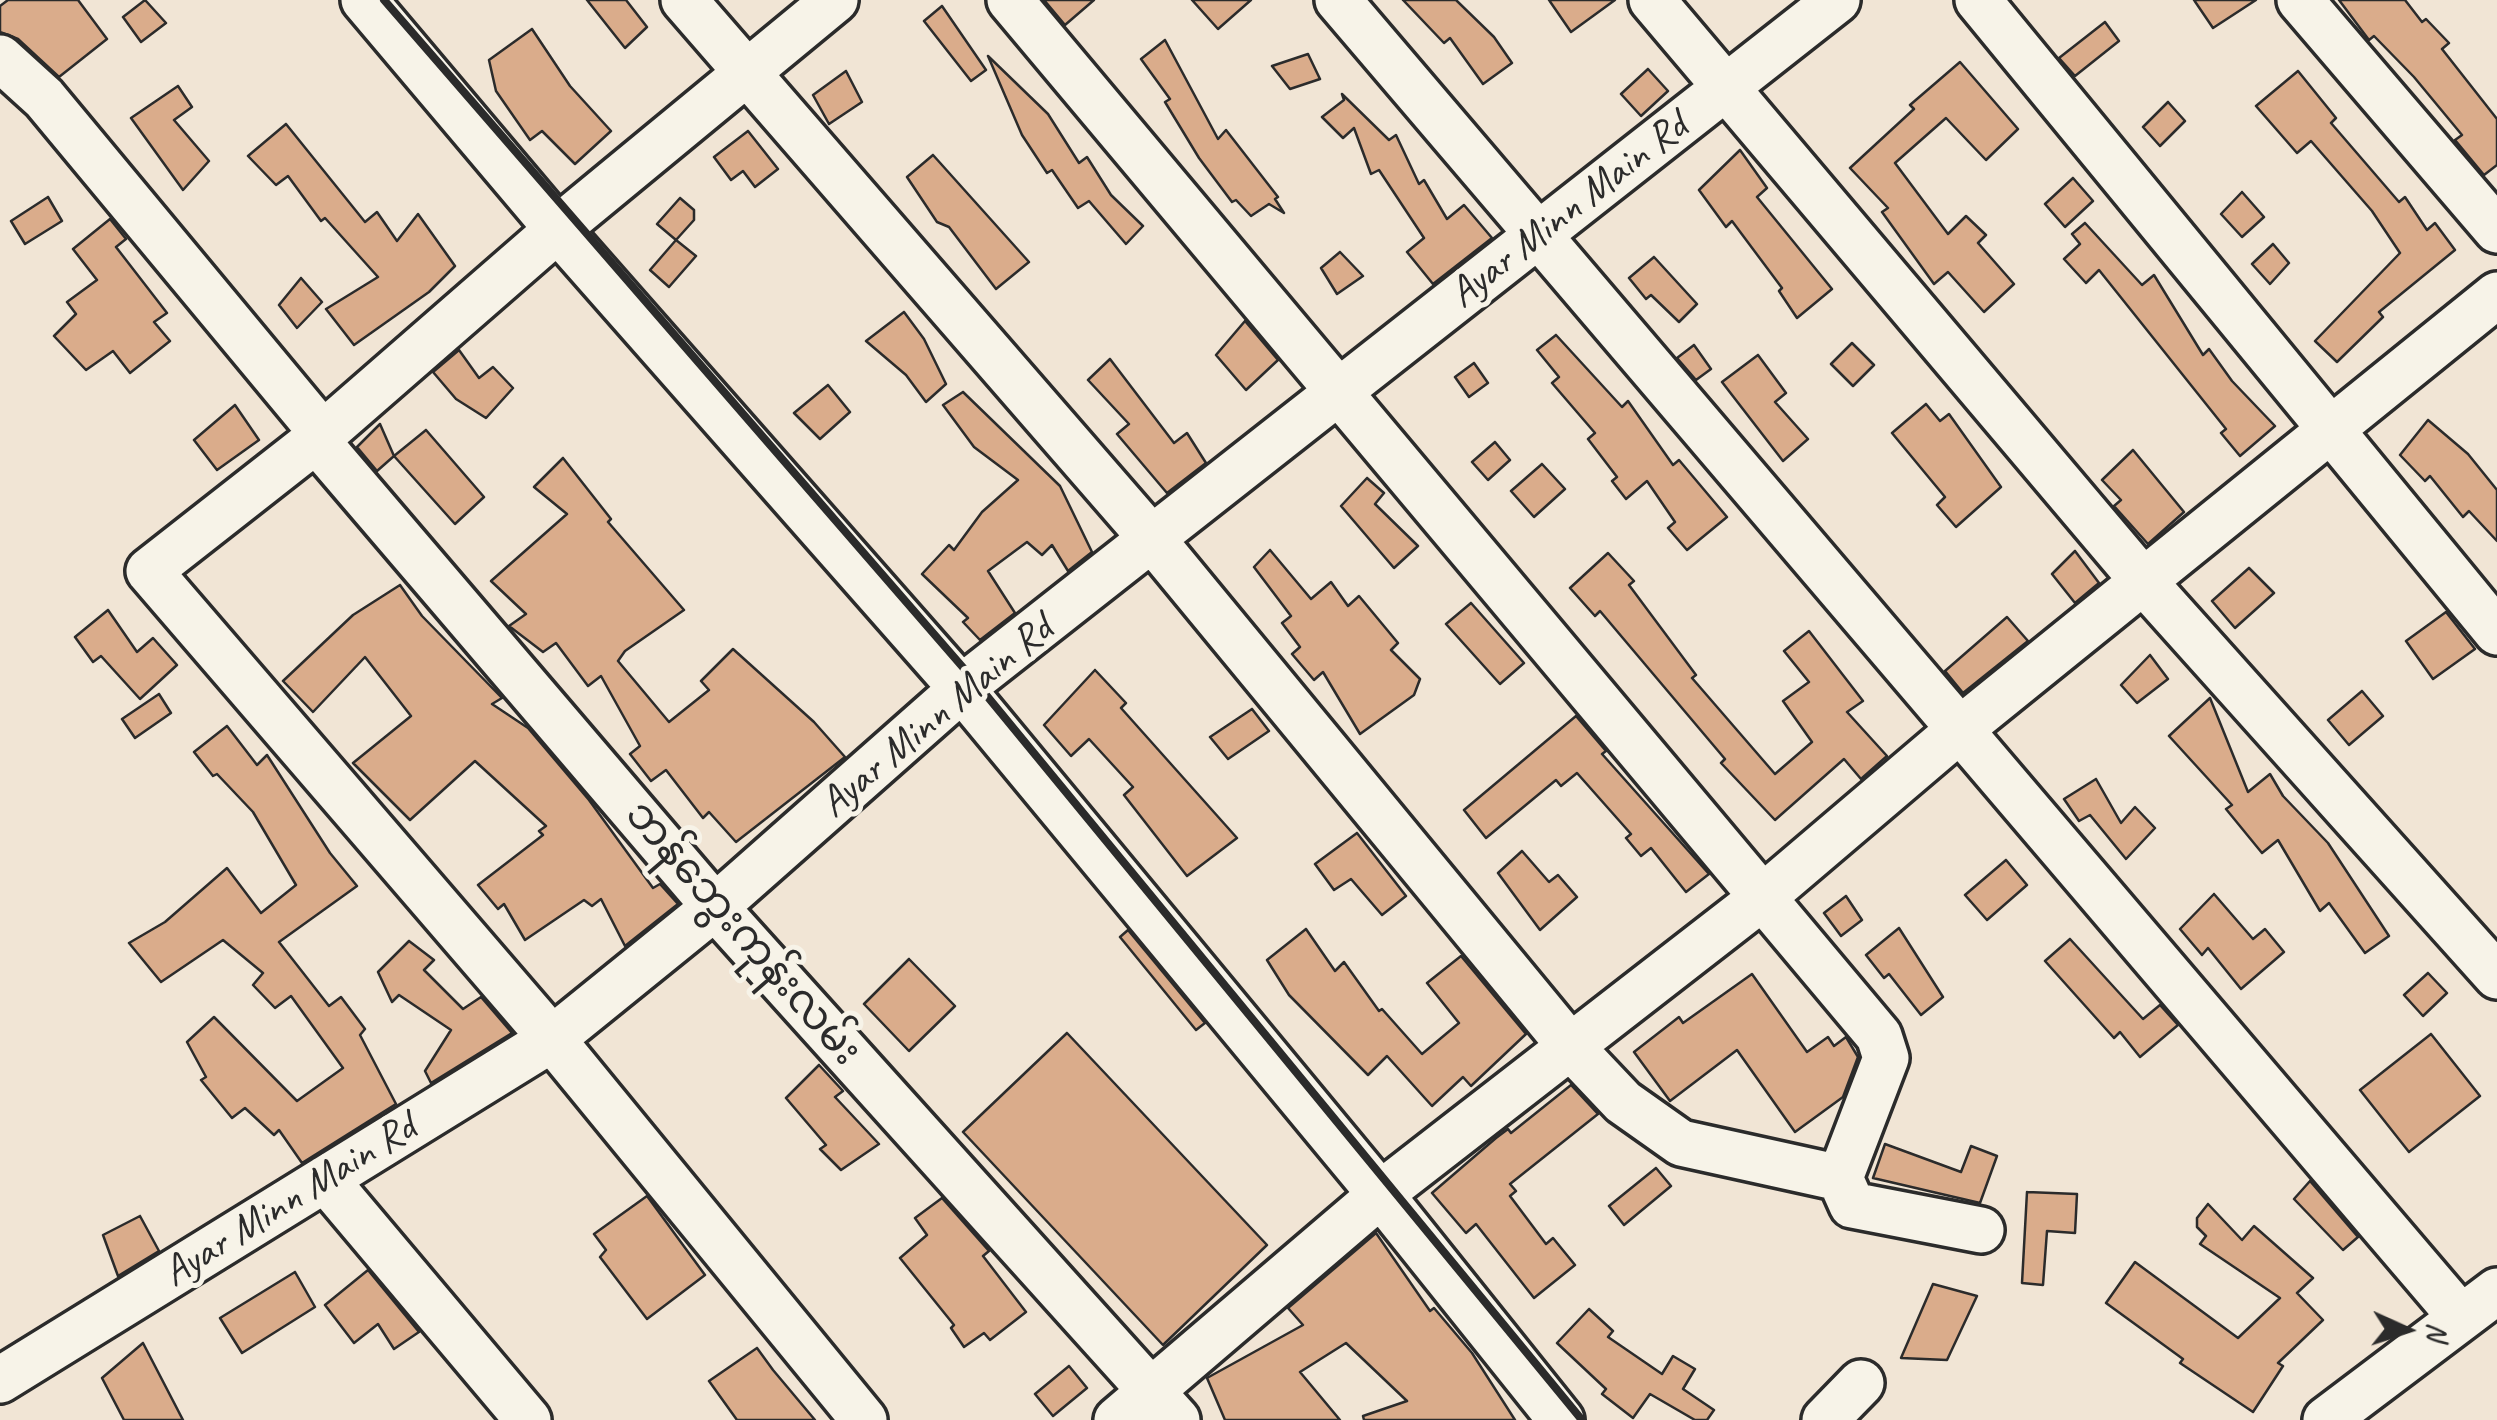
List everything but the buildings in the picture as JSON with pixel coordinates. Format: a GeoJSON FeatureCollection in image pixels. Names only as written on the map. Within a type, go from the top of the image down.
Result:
{"type":"FeatureCollection","features":[{"type":"Feature","properties":{"kind":"street"},"geometry":{"type":"LineString","coordinates":[[364,0],[559,231],[962,690],[1382,1195],[1561,1420]]}},
{"type":"Feature","properties":{"kind":"street"},"geometry":{"type":"LineString","coordinates":[[684,0],[1152,540],[1570,1046],[1624,1102],[1681,1143],[1840,1178]]}},
{"type":"Feature","properties":{"kind":"street"},"geometry":{"type":"LineString","coordinates":[[835,0],[319,437],[149,571],[552,1038],[864,1420]]}},
{"type":"Feature","properties":{"kind":"street"},"geometry":{"type":"LineString","coordinates":[[1010,0],[1342,391],[1879,1036],[1886,1058],[1840,1178],[1852,1205],[1981,1230]]}},
{"type":"Feature","properties":{"kind":"street"},"geometry":{"type":"LineString","coordinates":[[1338,0],[2459,1316]]}},
{"type":"Feature","properties":{"kind":"street"},"geometry":{"type":"LineString","coordinates":[[1652,0],[2144,582],[2497,976]]}},
{"type":"Feature","properties":{"kind":"street","name":"Ayar Minn Main Rd"},"geometry":{"type":"LineString","coordinates":[[0,1380],[552,1038],[715,907],[962,690],[1837,0]]}},
{"type":"Feature","properties":{"kind":"street"},"geometry":{"type":"LineString","coordinates":[[1978,0],[2497,632]]}},
{"type":"Feature","properties":{"kind":"street"},"geometry":{"type":"LineString","coordinates":[[2300,0],[2497,230]]}},
{"type":"Feature","properties":{"kind":"street","name":"ဘန်ဘွေးကုန်းလမ်း"},"geometry":{"type":"LineString","coordinates":[[0,58],[44,98],[319,437],[715,907],[1164,1405]]}},
{"type":"Feature","properties":{"kind":"street"},"geometry":{"type":"LineString","coordinates":[[1116,1420],[1164,1405],[1382,1195],[1763,898],[1958,731],[2497,295]]}},
{"type":"Feature","properties":{"kind":"street"},"geometry":{"type":"LineString","coordinates":[[324,1179],[528,1420]]}},
{"type":"Feature","properties":{"kind":"street"},"geometry":{"type":"LineString","coordinates":[[2326,1420],[2497,1291]]}},
{"type":"Feature","properties":{"kind":"street"},"geometry":{"type":"LineString","coordinates":[[1825,1420],[1861,1383]]}},
{"type":"Feature","properties":{"kind":"railway"},"geometry":{"type":"LineString","coordinates":[[384,0],[973,679],[1582,1420]]}}]}
